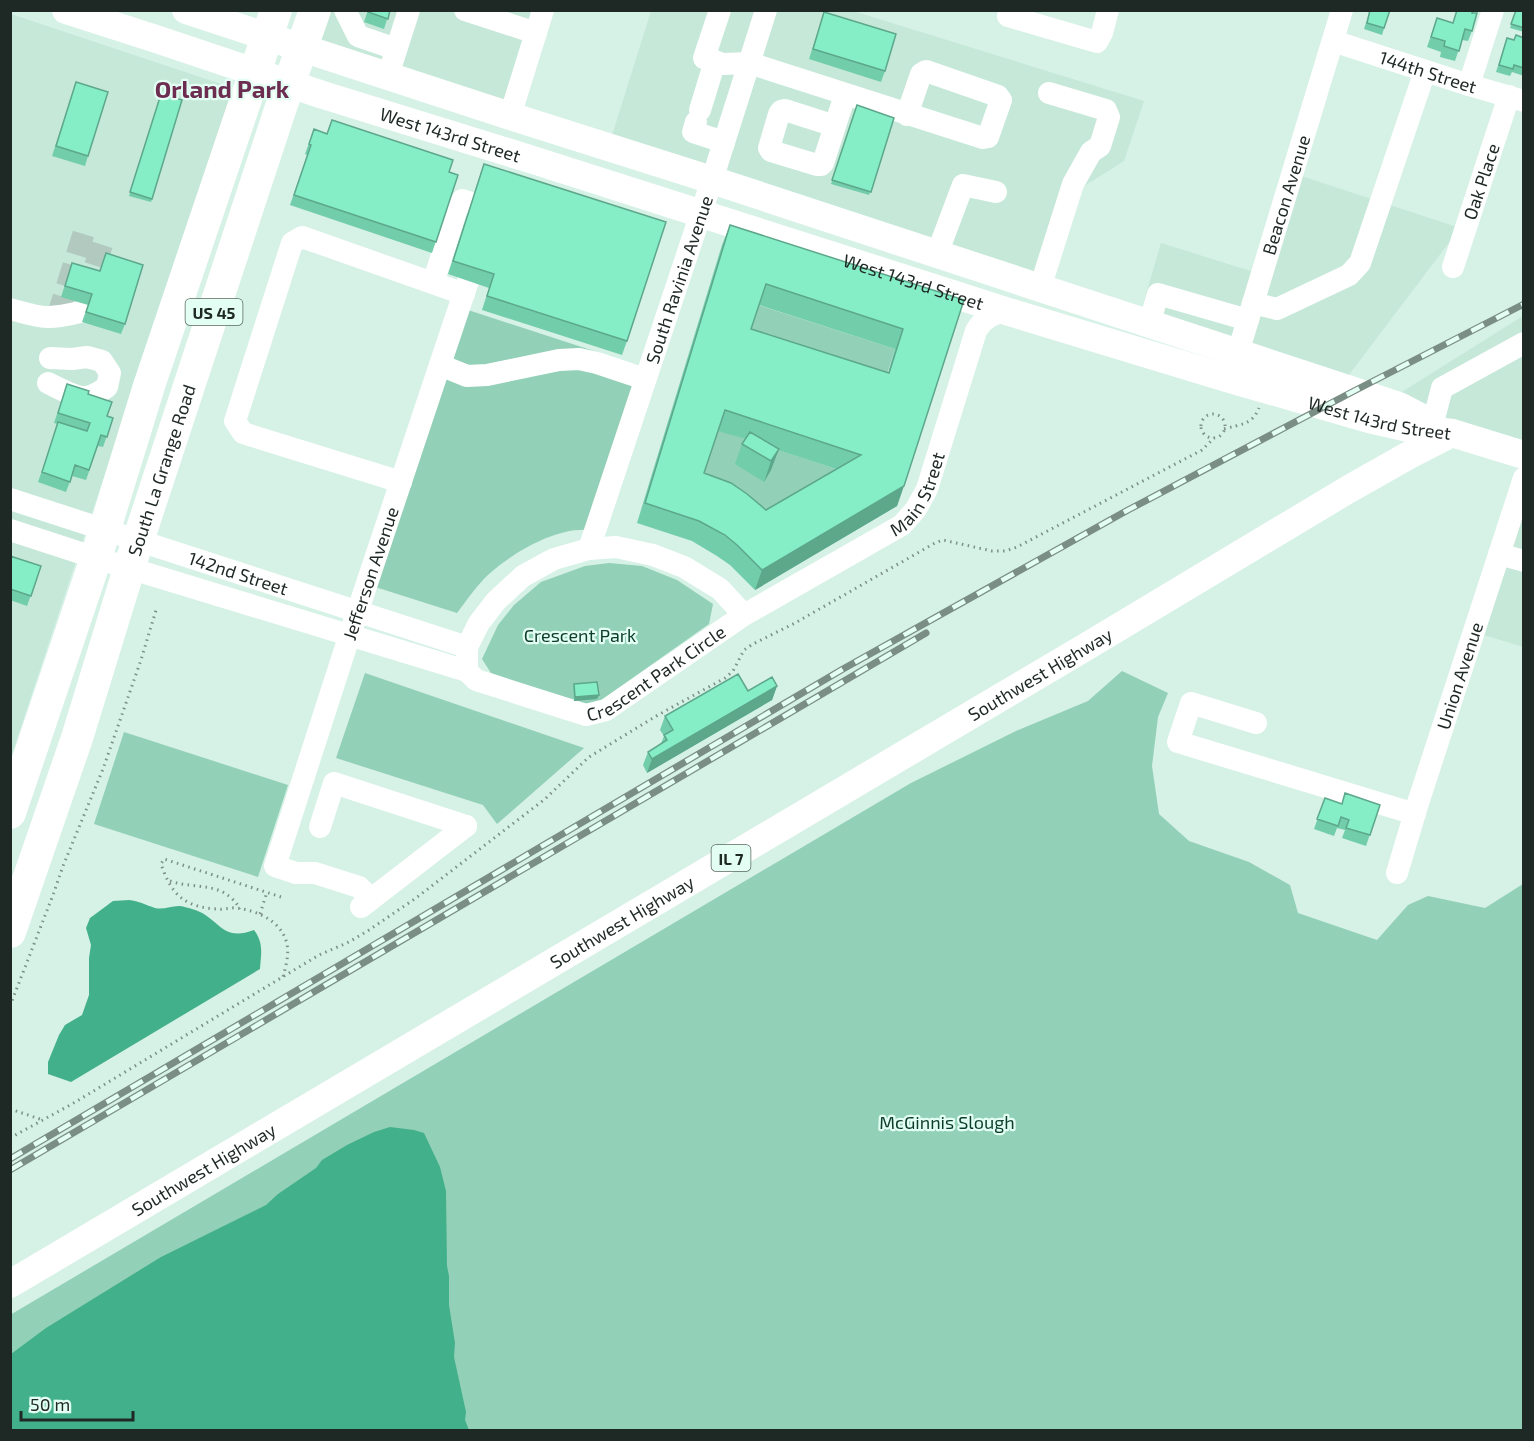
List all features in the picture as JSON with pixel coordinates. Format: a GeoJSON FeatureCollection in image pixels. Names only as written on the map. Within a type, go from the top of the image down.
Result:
{"type":"FeatureCollection","features":[{"type":"Feature","properties":{"kind":"highway","name":"South La Grange Road"},"geometry":{"type":"LineString","coordinates":[[10,932],[77,738],[134,554],[315,10]]}},
{"type":"Feature","properties":{"kind":"highway","name":"South La Grange Road"},"geometry":{"type":"LineString","coordinates":[[10,813],[100,544],[148,386],[271,24]]}},
{"type":"Feature","properties":{"kind":"main road","name":"West 143rd Street"},"geometry":{"type":"LineString","coordinates":[[66,10],[289,84],[508,164],[701,213],[1009,312],[1399,406],[1438,429]]}},
{"type":"Feature","properties":{"kind":"main road","name":"West 143rd Street"},"geometry":{"type":"LineString","coordinates":[[186,10],[271,24],[302,49],[712,180],[1149,324],[1234,366],[1264,388],[1369,419],[1438,429]]}},
{"type":"Feature","properties":{"kind":"main road"},"geometry":{"type":"LineString","coordinates":[[1348,413],[1370,425],[1377,436],[1380,448],[1376,462],[1362,482]]}},
{"type":"Feature","properties":{"kind":"main road"},"geometry":{"type":"LineString","coordinates":[[1438,429],[1524,454]]}},
{"type":"Feature","properties":{"kind":"main road","name":"Southwest Highway"},"geometry":{"type":"LineString","coordinates":[[10,1284],[1411,454],[1438,429]]}},
{"type":"Feature","properties":{"kind":"street"},"geometry":{"type":"LineString","coordinates":[[345,10],[358,36],[350,63]]}},
{"type":"Feature","properties":{"kind":"street"},"geometry":{"type":"LineString","coordinates":[[388,76],[408,10]]}},
{"type":"Feature","properties":{"kind":"street"},"geometry":{"type":"LineString","coordinates":[[465,10],[536,33]]}},
{"type":"Feature","properties":{"kind":"street"},"geometry":{"type":"LineString","coordinates":[[510,116],[543,10]]}},
{"type":"Feature","properties":{"kind":"street"},"geometry":{"type":"LineString","coordinates":[[720,10],[704,58],[723,64],[749,63],[907,115]]}},
{"type":"Feature","properties":{"kind":"street","name":"South Ravinia Avenue"},"geometry":{"type":"LineString","coordinates":[[589,549],[766,10]]}},
{"type":"Feature","properties":{"kind":"street"},"geometry":{"type":"LineString","coordinates":[[1008,16],[1097,42],[1102,33],[1108,10]]}},
{"type":"Feature","properties":{"kind":"street","name":"Beacon Avenue"},"geometry":{"type":"LineString","coordinates":[[1234,366],[1342,10]]}},
{"type":"Feature","properties":{"kind":"street"},"geometry":{"type":"LineString","coordinates":[[1469,85],[1493,10]]}},
{"type":"Feature","properties":{"kind":"street"},"geometry":{"type":"LineString","coordinates":[[358,36],[396,49]]}},
{"type":"Feature","properties":{"kind":"street","name":"144th Street"},"geometry":{"type":"LineString","coordinates":[[1333,41],[1516,99]]}},
{"type":"Feature","properties":{"kind":"street"},"geometry":{"type":"LineString","coordinates":[[715,62],[693,132],[724,142]]}},
{"type":"Feature","properties":{"kind":"street"},"geometry":{"type":"LineString","coordinates":[[1149,324],[1158,294],[1251,311],[1277,309],[1349,275],[1360,263],[1425,71]]}},
{"type":"Feature","properties":{"kind":"street"},"geometry":{"type":"LineString","coordinates":[[1040,288],[1073,184],[1091,152],[1100,146],[1109,117],[1106,110],[1049,93]]}},
{"type":"Feature","properties":{"kind":"street"},"geometry":{"type":"LineString","coordinates":[[835,126],[845,95]]}},
{"type":"Feature","properties":{"kind":"street","name":"Oak Place"},"geometry":{"type":"LineString","coordinates":[[1453,267],[1516,99]]}},
{"type":"Feature","properties":{"kind":"street"},"geometry":{"type":"LineString","coordinates":[[937,254],[963,185],[996,192]]}},
{"type":"Feature","properties":{"kind":"street"},"geometry":{"type":"LineString","coordinates":[[401,482],[243,433],[235,421],[292,243],[302,237],[433,283],[457,208],[462,200],[471,203]]}},
{"type":"Feature","properties":{"kind":"street","name":"Jefferson Avenue"},"geometry":{"type":"LineString","coordinates":[[320,827],[334,783],[466,826],[366,903],[359,887],[315,873],[296,873],[275,866],[466,287],[433,283]]}},
{"type":"Feature","properties":{"kind":"street"},"geometry":{"type":"LineString","coordinates":[[953,294],[968,303],[975,314],[974,336]]}},
{"type":"Feature","properties":{"kind":"street"},"geometry":{"type":"LineString","coordinates":[[10,309],[37,317],[69,313]]}},
{"type":"Feature","properties":{"kind":"street","name":"Main Street"},"geometry":{"type":"LineString","coordinates":[[744,615],[902,525],[916,509],[927,489],[979,325],[993,315],[1009,312]]}},
{"type":"Feature","properties":{"kind":"street"},"geometry":{"type":"LineString","coordinates":[[1438,429],[1442,388],[1524,344]]}},
{"type":"Feature","properties":{"kind":"street"},"geometry":{"type":"LineString","coordinates":[[48,383],[84,398],[97,394],[107,387],[110,373],[102,361],[87,357],[50,358]]}},
{"type":"Feature","properties":{"kind":"street"},"geometry":{"type":"LineString","coordinates":[[440,365],[467,376],[488,375],[559,360],[579,359],[645,380]]}},
{"type":"Feature","properties":{"kind":"street","name":"Union Avenue"},"geometry":{"type":"LineString","coordinates":[[1397,873],[1499,554],[1519,509],[1524,478]]}},
{"type":"Feature","properties":{"kind":"street","name":"142nd Street"},"geometry":{"type":"LineString","coordinates":[[10,499],[100,544]]}},
{"type":"Feature","properties":{"kind":"street","name":"142nd Street"},"geometry":{"type":"LineString","coordinates":[[10,530],[100,544],[358,612],[466,647]]}},
{"type":"Feature","properties":{"kind":"street","name":"Crescent Park Circle"},"geometry":{"type":"LineString","coordinates":[[466,647],[479,623],[495,601],[523,576],[554,559],[589,549],[616,547],[652,555],[684,567],[720,589],[744,615],[606,710],[586,715],[476,680],[467,671]]}},
{"type":"Feature","properties":{"kind":"street","name":"142nd Street"},"geometry":{"type":"LineString","coordinates":[[134,554],[350,634],[467,671]]}},
{"type":"Feature","properties":{"kind":"street"},"geometry":{"type":"LineString","coordinates":[[1499,554],[1524,561]]}},
{"type":"Feature","properties":{"kind":"street"},"geometry":{"type":"LineString","coordinates":[[466,647],[467,671]]}},
{"type":"Feature","properties":{"kind":"street"},"geometry":{"type":"LineString","coordinates":[[1256,723],[1191,704],[1178,742],[1415,814]]}},
{"type":"Feature","properties":{"kind":"path"},"geometry":{"type":"LineString","coordinates":[[1224,429],[1252,420],[1259,408],[1264,388]]}},
{"type":"Feature","properties":{"kind":"path"},"geometry":{"type":"LineString","coordinates":[[10,1138],[392,915],[545,799],[589,757],[725,678],[733,671],[744,650],[753,644],[943,540],[992,551],[1005,551],[1017,547],[1202,450],[1214,438],[1221,435],[1224,429],[1223,421],[1218,416],[1210,415],[1202,423],[1202,430],[1206,436],[1214,438]]}},
{"type":"Feature","properties":{"kind":"path"},"geometry":{"type":"LineString","coordinates":[[10,1006],[63,866],[103,769],[157,607]]}},
{"type":"Feature","properties":{"kind":"path"},"geometry":{"type":"LineString","coordinates":[[281,897],[165,859],[161,864],[168,881],[183,899],[220,910],[235,907],[268,918],[282,932],[287,945],[287,960],[283,977]]}},
{"type":"Feature","properties":{"kind":"path"},"geometry":{"type":"LineString","coordinates":[[168,881],[182,885],[214,888],[231,896],[240,909]]}},
{"type":"Feature","properties":{"kind":"path"},"geometry":{"type":"LineString","coordinates":[[260,914],[267,892]]}},
{"type":"Feature","properties":{"kind":"path"},"geometry":{"type":"LineString","coordinates":[[10,1108],[43,1120]]}},
{"type":"Feature","properties":{"kind":"shaded area"},"geometry":{"type":"Polygon","coordinates":[[[319,11],[540,11],[508,112],[307,46],[319,11]]]}},
{"type":"Feature","properties":{"kind":"shaded area"},"geometry":{"type":"Polygon","coordinates":[[[651,11],[762,11],[709,176],[609,145],[651,11]]]}},
{"type":"Feature","properties":{"kind":"shaded area"},"geometry":{"type":"Polygon","coordinates":[[[769,11],[853,11],[1144,101],[1124,161],[1081,188],[1050,289],[716,179],[769,11]]]}},
{"type":"Feature","properties":{"kind":"shaded area"},"geometry":{"type":"Polygon","coordinates":[[[11,14],[233,88],[11,757],[11,14]]]}},
{"type":"Feature","properties":{"kind":"shaded area"},"geometry":{"type":"Polygon","coordinates":[[[1295,174],[1460,228],[1342,384],[1241,351],[1295,174]]]}},
{"type":"Feature","properties":{"kind":"shaded area"},"geometry":{"type":"Polygon","coordinates":[[[1161,243],[1260,274],[1237,350],[1139,318],[1161,243]]]}},
{"type":"Feature","properties":{"kind":"shaded area"},"geometry":{"type":"Polygon","coordinates":[[[1523,316],[1523,450],[1389,400],[1523,316]]]}},
{"type":"Feature","properties":{"kind":"shaded area"},"geometry":{"type":"Polygon","coordinates":[[[1523,485],[1523,647],[1484,635],[1523,485]]]}},
{"type":"Feature","properties":{"kind":"shaded area"},"geometry":{"type":"Polygon","coordinates":[[[129,900],[155,908],[179,906],[192,909],[201,912],[220,927],[234,933],[254,930],[261,944],[260,969],[71,1082],[48,1074],[48,1062],[59,1035],[65,1025],[82,1015],[89,995],[91,945],[86,928],[90,918],[113,901],[129,900]]]}},
{"type":"Feature","properties":{"kind":"shaded area"},"geometry":{"type":"Polygon","coordinates":[[[390,1127],[424,1133],[440,1167],[446,1191],[447,1266],[449,1305],[455,1343],[454,1357],[466,1412],[465,1420],[469,1430],[11,1430],[11,1354],[46,1328],[161,1257],[266,1205],[316,1168],[322,1160],[347,1145],[390,1127]]]}},
{"type":"Feature","properties":{"kind":"green space"},"geometry":{"type":"Polygon","coordinates":[[[758,305],[895,349],[881,393],[744,349],[758,305]]]}},
{"type":"Feature","properties":{"kind":"green space"},"geometry":{"type":"Polygon","coordinates":[[[462,308],[643,367],[589,530],[576,530],[549,537],[511,557],[489,574],[457,613],[369,585],[462,308]]]}},
{"type":"Feature","properties":{"kind":"green space"},"geometry":{"type":"Polygon","coordinates":[[[718,430],[854,475],[759,530],[697,494],[718,430]]]}},
{"type":"Feature","properties":{"kind":"green space","name":"Crescent Park"},"geometry":{"type":"Polygon","coordinates":[[[609,563],[642,566],[677,580],[713,604],[709,624],[600,701],[587,706],[491,673],[482,659],[498,625],[514,605],[541,582],[585,566],[609,563]]]}},
{"type":"Feature","properties":{"kind":"green space","name":"McGinnis Slough"},"geometry":{"type":"Polygon","coordinates":[[[1122,671],[1168,693],[1158,717],[1152,766],[1159,814],[1189,841],[1249,862],[1290,885],[1298,913],[1377,940],[1408,905],[1428,896],[1485,908],[1523,884],[1523,1430],[11,1430],[10,1315],[911,783],[1016,731],[1088,701],[1122,671]]]}},
{"type":"Feature","properties":{"kind":"green space"},"geometry":{"type":"Polygon","coordinates":[[[365,673],[584,748],[497,824],[483,805],[336,758],[365,673]]]}},
{"type":"Feature","properties":{"kind":"green space"},"geometry":{"type":"Polygon","coordinates":[[[124,732],[288,785],[258,877],[94,824],[124,732]]]}},
{"type":"Feature","properties":{"kind":"building"},"geometry":{"type":"Polygon","coordinates":[[[368,10],[390,10],[388,19],[368,12],[368,10]]]}},
{"type":"Feature","properties":{"kind":"building"},"geometry":{"type":"Polygon","coordinates":[[[1370,10],[1390,10],[1384,28],[1367,23],[1370,10]]]}},
{"type":"Feature","properties":{"kind":"building"},"geometry":{"type":"Polygon","coordinates":[[[1457,10],[1473,10],[1472,13],[1477,13],[1472,31],[1465,29],[1459,51],[1444,46],[1445,41],[1431,37],[1437,18],[1453,23],[1457,10]]]}},
{"type":"Feature","properties":{"kind":"building"},"geometry":{"type":"Polygon","coordinates":[[[1516,10],[1524,10],[1524,28],[1511,24],[1516,10]]]}},
{"type":"Feature","properties":{"kind":"building"},"geometry":{"type":"Polygon","coordinates":[[[824,12],[896,34],[885,71],[813,49],[824,12]]]}},
{"type":"Feature","properties":{"kind":"building"},"geometry":{"type":"Polygon","coordinates":[[[1516,35],[1524,38],[1524,68],[1514,65],[1513,69],[1499,65],[1507,38],[1514,40],[1516,35]]]}},
{"type":"Feature","properties":{"kind":"building"},"geometry":{"type":"Polygon","coordinates":[[[76,82],[108,92],[88,156],[56,146],[76,82]]]}},
{"type":"Feature","properties":{"kind":"building"},"geometry":{"type":"Polygon","coordinates":[[[161,94],[182,100],[152,199],[130,192],[161,94]]]}},
{"type":"Feature","properties":{"kind":"building"},"geometry":{"type":"Polygon","coordinates":[[[857,105],[894,118],[871,192],[832,180],[857,105]]]}},
{"type":"Feature","properties":{"kind":"building"},"geometry":{"type":"Polygon","coordinates":[[[332,120],[453,160],[449,172],[458,175],[436,242],[294,195],[314,129],[327,134],[332,120]]]}},
{"type":"Feature","properties":{"kind":"building"},"geometry":{"type":"Polygon","coordinates":[[[484,164],[666,222],[627,341],[487,296],[494,274],[453,261],[484,164]]]}},
{"type":"Feature","properties":{"kind":"building"},"geometry":{"type":"Polygon","coordinates":[[[730,225],[964,300],[904,486],[762,570],[725,535],[699,521],[645,503],[730,225]],[[766,284],[751,329],[889,373],[903,329],[766,284]],[[725,410],[704,473],[731,483],[766,510],[861,455],[725,410]]]}},
{"type":"Feature","properties":{"kind":"building"},"geometry":{"type":"Polygon","coordinates":[[[106,253],[143,265],[125,324],[86,312],[92,294],[65,286],[72,263],[100,271],[106,253]]]}},
{"type":"Feature","properties":{"kind":"building"},"geometry":{"type":"Polygon","coordinates":[[[67,384],[112,402],[107,416],[113,418],[107,437],[101,435],[89,470],[75,465],[70,482],[42,472],[58,422],[87,431],[90,423],[58,413],[67,384]]]}},
{"type":"Feature","properties":{"kind":"building"},"geometry":{"type":"Polygon","coordinates":[[[750,432],[779,449],[771,461],[742,444],[750,432]]]}},
{"type":"Feature","properties":{"kind":"building"},"geometry":{"type":"Polygon","coordinates":[[[10,556],[41,566],[31,596],[10,589],[10,556]]]}},
{"type":"Feature","properties":{"kind":"building"},"geometry":{"type":"Polygon","coordinates":[[[738,674],[748,691],[772,677],[777,686],[652,759],[648,752],[667,740],[664,735],[673,730],[665,716],[738,674]]]}},
{"type":"Feature","properties":{"kind":"building"},"geometry":{"type":"Polygon","coordinates":[[[597,682],[599,695],[575,697],[574,684],[597,682]]]}},
{"type":"Feature","properties":{"kind":"building"},"geometry":{"type":"Polygon","coordinates":[[[1345,793],[1380,805],[1370,835],[1346,828],[1349,820],[1341,817],[1338,826],[1317,819],[1325,798],[1342,804],[1345,793]]]}},
{"type":"Feature","properties":{"kind":"tunnel"},"geometry":{"type":"LineString","coordinates":[[57,318],[85,229]]}},
{"type":"Feature","properties":{"kind":"tunnel"},"geometry":{"type":"LineString","coordinates":[[85,297],[105,235]]}},
{"type":"Feature","properties":{"kind":"railway"},"geometry":{"type":"LineString","coordinates":[[10,1159],[843,669],[1128,510],[1524,304]]}},
{"type":"Feature","properties":{"kind":"railway"},"geometry":{"type":"LineString","coordinates":[[10,1170],[926,633]]}},
{"type":"Feature","properties":{"kind":"district","name":"Orland Park"},"geometry":{"type":"Point","coordinates":[222,88]}}]}
